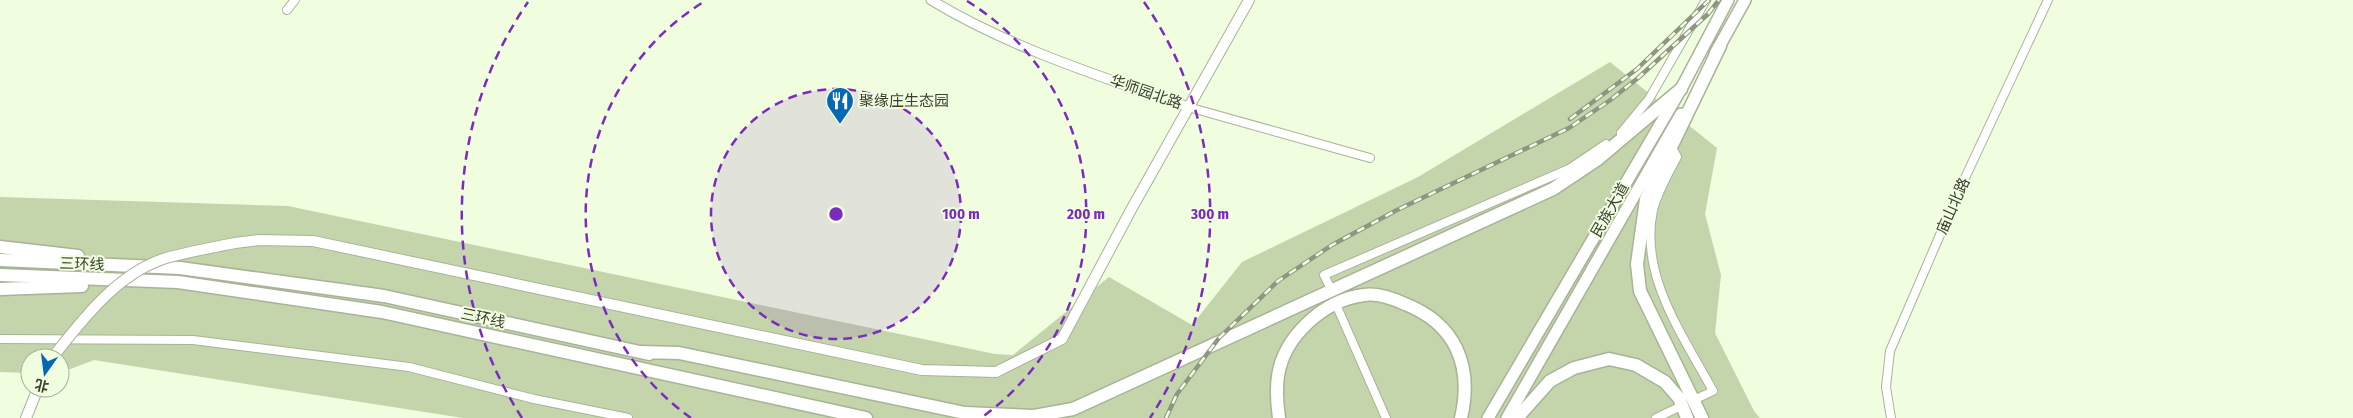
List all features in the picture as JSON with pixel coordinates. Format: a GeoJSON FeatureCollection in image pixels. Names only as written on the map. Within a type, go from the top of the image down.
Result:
{"type":"FeatureCollection","features":[{"type":"Feature","properties":{"kind":"highway"},"geometry":{"type":"LineString","coordinates":[[1702,418],[1640,291],[1637,264],[1646,199],[1720,46]]}},
{"type":"Feature","properties":{"kind":"highway"},"geometry":{"type":"LineString","coordinates":[[963,415],[1034,416],[1073,409],[1116,390],[1553,189],[1598,160],[1681,89]]}},
{"type":"Feature","properties":{"kind":"highway"},"geometry":{"type":"LineString","coordinates":[[0,247],[180,268]]}},
{"type":"Feature","properties":{"kind":"highway","name":"三环线"},"geometry":{"type":"LineString","coordinates":[[0,260],[180,268],[384,296],[641,352],[963,415]]}},
{"type":"Feature","properties":{"kind":"highway","name":"三环线"},"geometry":{"type":"LineString","coordinates":[[0,275],[178,282],[382,312],[866,418]]}},
{"type":"Feature","properties":{"kind":"highway"},"geometry":{"type":"LineString","coordinates":[[0,289],[178,282]]}},
{"type":"Feature","properties":{"kind":"highway"},"geometry":{"type":"LineString","coordinates":[[1279,418],[1277,399],[1278,375],[1288,347],[1312,318],[1333,305],[1365,295],[1393,299],[1423,311],[1438,322],[1458,351],[1464,369],[1464,403],[1461,418]]}},
{"type":"Feature","properties":{"kind":"highway"},"geometry":{"type":"LineString","coordinates":[[1517,418],[1550,381],[1574,368],[1608,359],[1636,365],[1665,382],[1679,398],[1687,418]]}},
{"type":"Feature","properties":{"kind":"highway"},"geometry":{"type":"LineString","coordinates":[[820,408],[857,418]]}},
{"type":"Feature","properties":{"kind":"highway"},"geometry":{"type":"LineString","coordinates":[[963,415],[991,418]]}},
{"type":"Feature","properties":{"kind":"main road"},"geometry":{"type":"LineString","coordinates":[[60,348],[84,318],[129,276],[162,259],[235,243],[259,240],[313,240],[922,370],[996,372],[1062,339],[1188,107],[1249,0]]}},
{"type":"Feature","properties":{"kind":"main road","name":"民族大道"},"geometry":{"type":"LineString","coordinates":[[1488,418],[1681,89],[1728,0]]}},
{"type":"Feature","properties":{"kind":"main road","name":"民族大道"},"geometry":{"type":"LineString","coordinates":[[1507,418],[1745,0]]}},
{"type":"Feature","properties":{"kind":"main road"},"geometry":{"type":"LineString","coordinates":[[26,417],[34,398]]}},
{"type":"Feature","properties":{"kind":"street"},"geometry":{"type":"LineString","coordinates":[[287,10],[295,0]]}},
{"type":"Feature","properties":{"kind":"street","name":"华师园北路"},"geometry":{"type":"LineString","coordinates":[[931,0],[1006,38],[1071,66],[1188,107],[1370,158]]}},
{"type":"Feature","properties":{"kind":"street"},"geometry":{"type":"LineString","coordinates":[[1329,285],[1324,276],[1569,169],[1592,156],[1622,132],[1648,99],[1706,0]]}},
{"type":"Feature","properties":{"kind":"street","name":"庙山北路"},"geometry":{"type":"LineString","coordinates":[[1891,418],[1886,387],[1890,351],[1958,193],[2048,0]]}},
{"type":"Feature","properties":{"kind":"street"},"geometry":{"type":"LineString","coordinates":[[1671,146],[1677,157],[1664,180],[1654,208],[1649,238],[1653,267],[1664,300],[1713,391],[1698,398]]}},
{"type":"Feature","properties":{"kind":"street"},"geometry":{"type":"LineString","coordinates":[[1338,309],[1386,418]]}},
{"type":"Feature","properties":{"kind":"street"},"geometry":{"type":"LineString","coordinates":[[0,339],[194,340],[409,367],[534,399],[628,418]]}},
{"type":"Feature","properties":{"kind":"street"},"geometry":{"type":"LineString","coordinates":[[1656,418],[1676,408]]}},
{"type":"Feature","properties":{"kind":"green space"},"geometry":{"type":"Polygon","coordinates":[[[1610,62],[1717,148],[1705,214],[1721,275],[1715,333],[1754,411],[1760,418],[463,418],[94,360],[70,369],[70,348],[20,348],[20,373],[0,372],[0,197],[288,206],[995,354],[1013,355],[1109,277],[1192,325],[1242,262],[1418,177],[1610,62]]]}},
{"type":"Feature","properties":{"kind":"railway"},"geometry":{"type":"LineString","coordinates":[[1570,119],[1637,69],[1709,0]]}},
{"type":"Feature","properties":{"kind":"railway"},"geometry":{"type":"LineString","coordinates":[[1166,418],[1177,394],[1219,338],[1278,281],[1332,245],[1397,210],[1569,128],[1609,101],[1638,78],[1708,14],[1719,0]]}},
{"type":"Feature","properties":{"kind":"place","name":"聚缘庄生态园"},"geometry":{"type":"Point","coordinates":[840,125]}}]}
